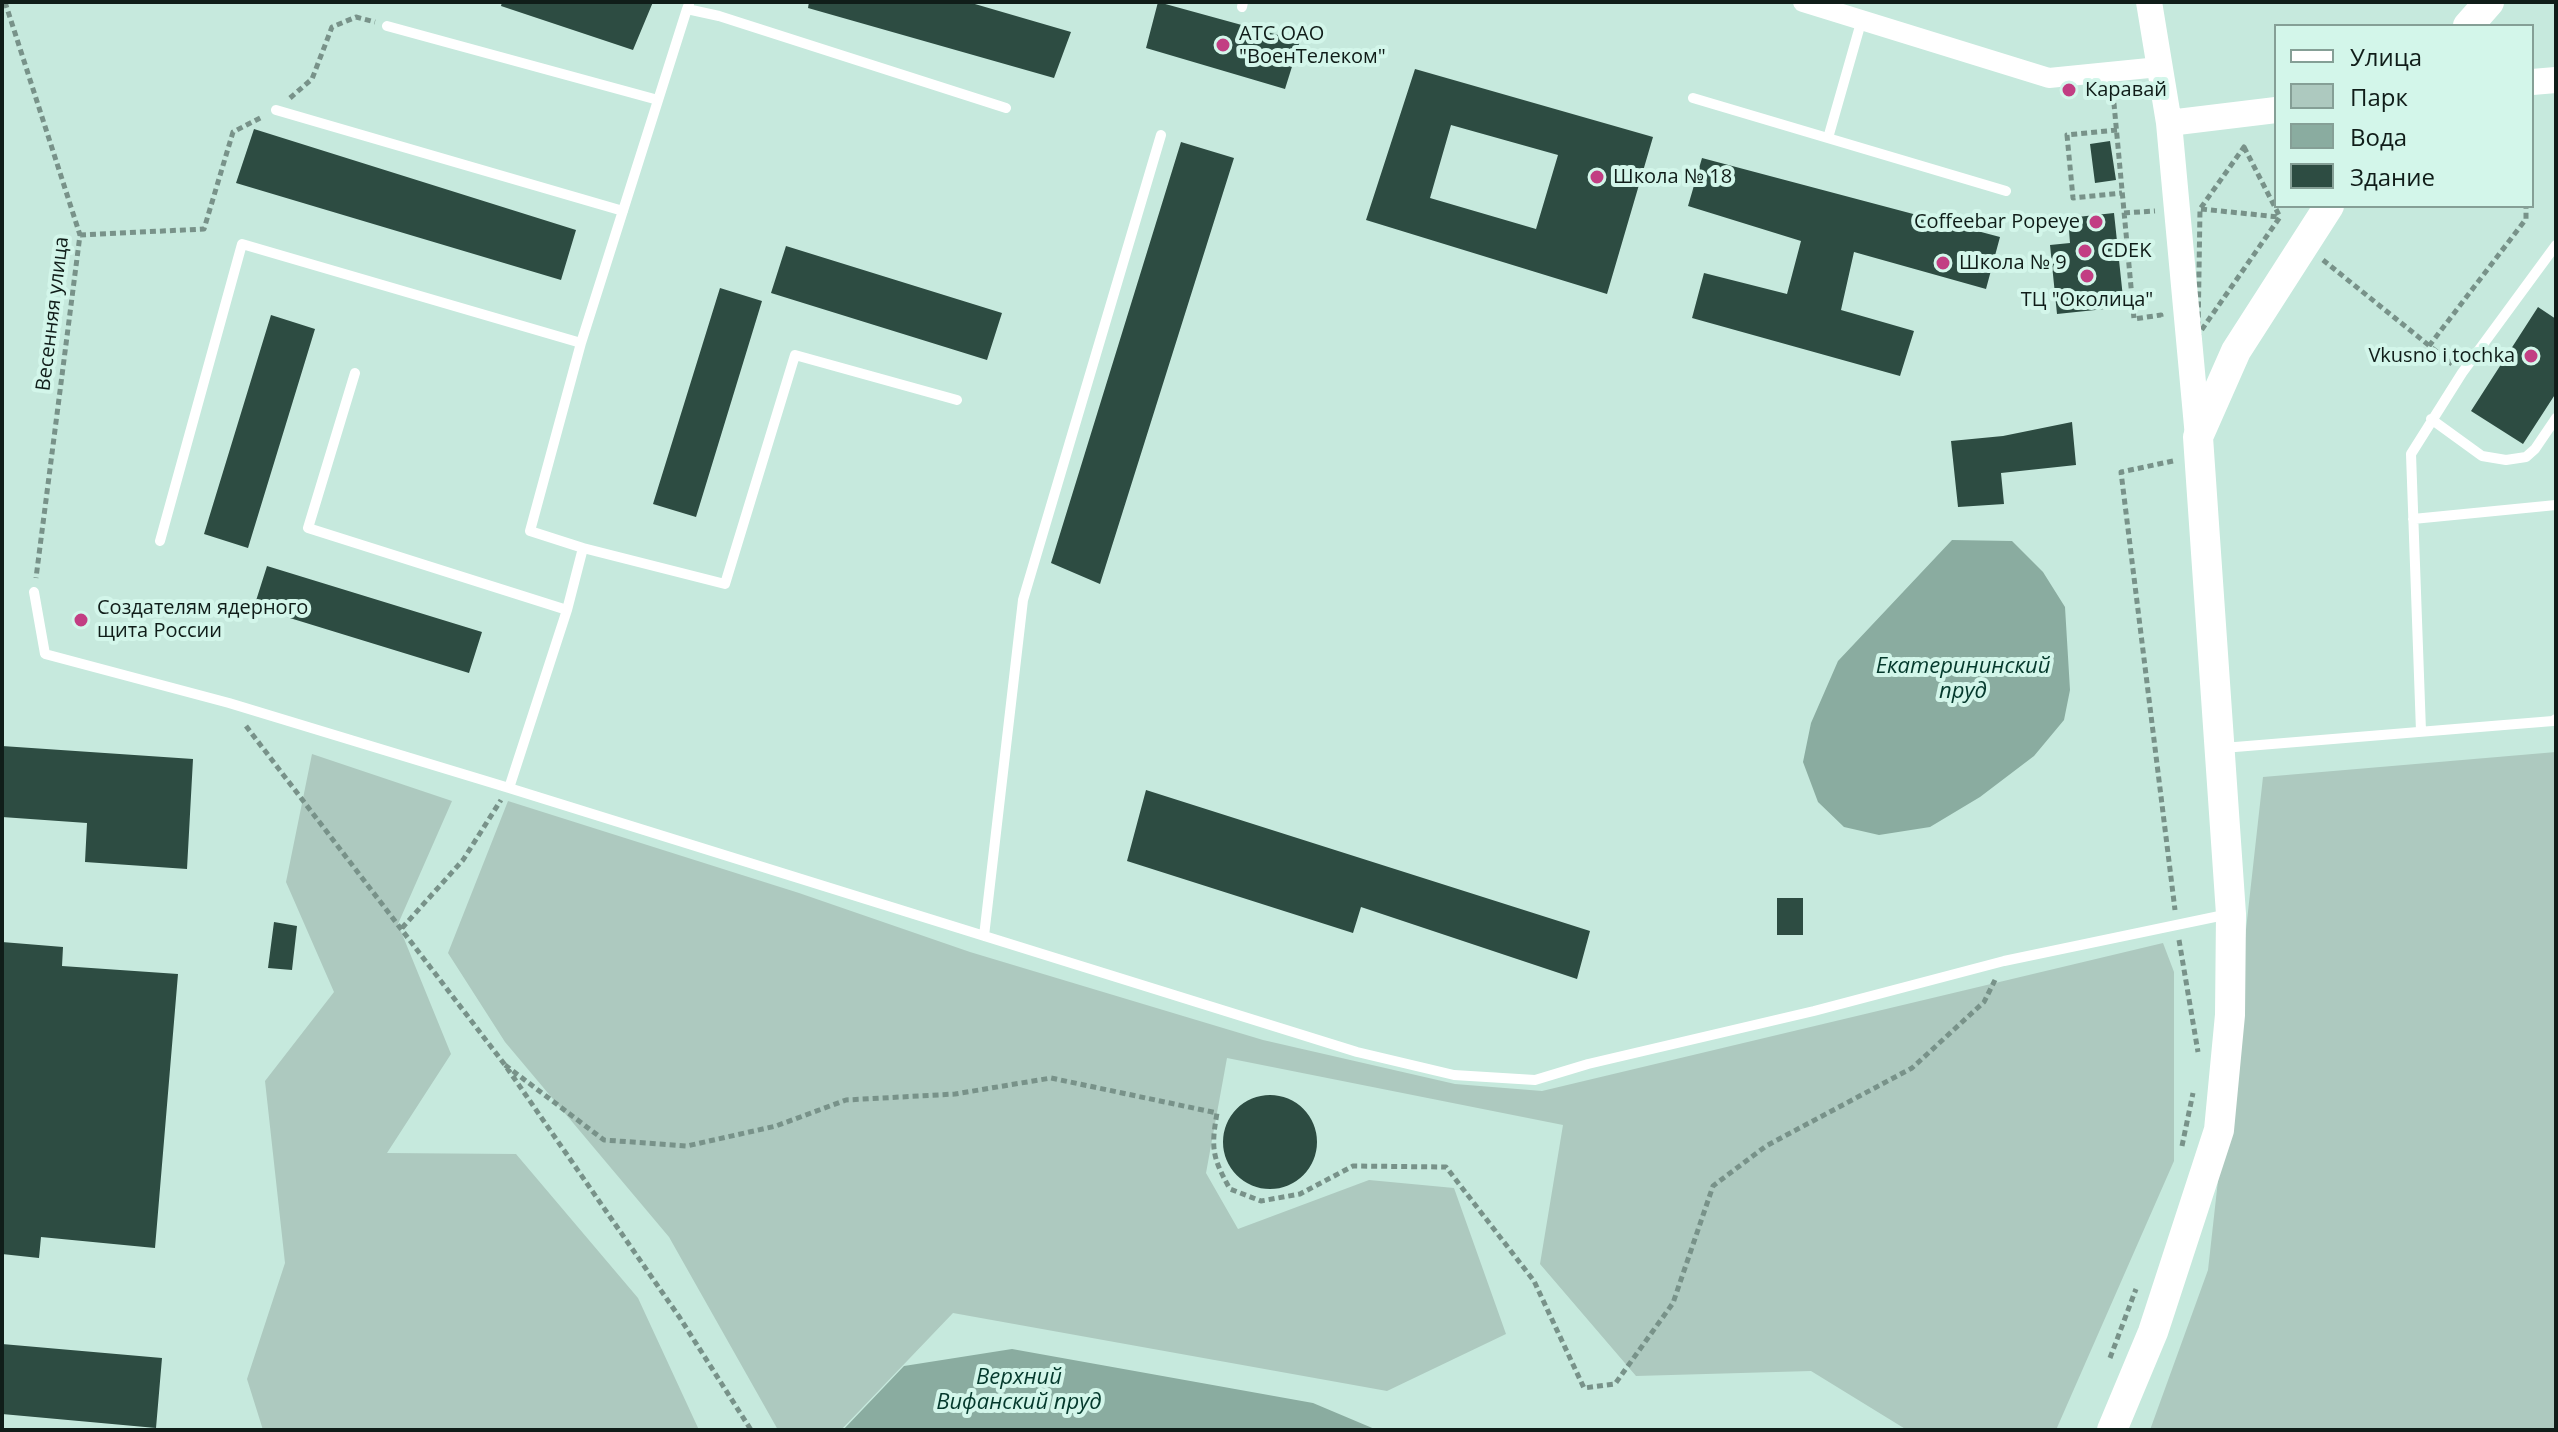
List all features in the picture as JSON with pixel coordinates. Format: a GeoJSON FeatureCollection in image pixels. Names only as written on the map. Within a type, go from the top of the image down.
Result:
{"type":"FeatureCollection","features":[{"type":"Feature","properties":{"kind":"main road"},"geometry":{"type":"LineString","coordinates":[[2470,24],[2489,2]]}},
{"type":"Feature","properties":{"kind":"main road"},"geometry":{"type":"LineString","coordinates":[[2112,1430],[2153,1332],[2219,1130],[2230,1015],[2231,914],[2198,437],[2236,351],[2328,208]]}},
{"type":"Feature","properties":{"kind":"street"},"geometry":{"type":"LineString","coordinates":[[1803,2],[2049,78],[2159,67]]}},
{"type":"Feature","properties":{"kind":"street"},"geometry":{"type":"LineString","coordinates":[[2149,2],[2169,123],[2198,437]]}},
{"type":"Feature","properties":{"kind":"street"},"geometry":{"type":"LineString","coordinates":[[2534,82],[2556,80]]}},
{"type":"Feature","properties":{"kind":"street"},"geometry":{"type":"LineString","coordinates":[[2169,123],[2274,110]]}},
{"type":"Feature","properties":{"kind":"lane"},"geometry":{"type":"LineString","coordinates":[[957,400],[795,355],[725,584],[583,548],[530,531],[581,343],[688,5],[1006,108]]}},
{"type":"Feature","properties":{"kind":"lane"},"geometry":{"type":"LineString","coordinates":[[1828,138],[1862,19]]}},
{"type":"Feature","properties":{"kind":"lane"},"geometry":{"type":"LineString","coordinates":[[387,26],[658,100]]}},
{"type":"Feature","properties":{"kind":"lane"},"geometry":{"type":"LineString","coordinates":[[1693,98],[2006,191]]}},
{"type":"Feature","properties":{"kind":"lane"},"geometry":{"type":"LineString","coordinates":[[276,110],[623,211]]}},
{"type":"Feature","properties":{"kind":"lane"},"geometry":{"type":"LineString","coordinates":[[984,936],[1023,600],[1161,135]]}},
{"type":"Feature","properties":{"kind":"lane"},"geometry":{"type":"LineString","coordinates":[[160,541],[242,244],[581,343]]}},
{"type":"Feature","properties":{"kind":"lane"},"geometry":{"type":"LineString","coordinates":[[2421,731],[2411,454],[2462,373],[2556,245]]}},
{"type":"Feature","properties":{"kind":"lane"},"geometry":{"type":"LineString","coordinates":[[355,373],[308,528],[567,610]]}},
{"type":"Feature","properties":{"kind":"lane"},"geometry":{"type":"LineString","coordinates":[[2431,419],[2482,456],[2506,460],[2526,457],[2556,418]]}},
{"type":"Feature","properties":{"kind":"lane"},"geometry":{"type":"LineString","coordinates":[[2413,519],[2556,505]]}},
{"type":"Feature","properties":{"kind":"lane"},"geometry":{"type":"LineString","coordinates":[[509,788],[567,610],[583,548]]}},
{"type":"Feature","properties":{"kind":"lane"},"geometry":{"type":"LineString","coordinates":[[34,592],[45,654],[229,703],[1357,1052],[1454,1075],[1535,1080],[1588,1064],[1814,1011],[2004,961],[2231,914]]}},
{"type":"Feature","properties":{"kind":"lane"},"geometry":{"type":"LineString","coordinates":[[2221,748],[2556,719]]}},
{"type":"Feature","properties":{"kind":"path","name":"Весенняя улица"},"geometry":{"type":"LineString","coordinates":[[5,2],[80,235],[34,592]]}},
{"type":"Feature","properties":{"kind":"path"},"geometry":{"type":"LineString","coordinates":[[80,235],[204,229],[233,132],[276,110],[312,79],[332,27],[356,17],[387,26]]}},
{"type":"Feature","properties":{"kind":"path"},"geometry":{"type":"LineString","coordinates":[[2111,72],[2134,319],[2161,315],[2162,329]]}},
{"type":"Feature","properties":{"kind":"path"},"geometry":{"type":"LineString","coordinates":[[2117,130],[2067,135],[2073,198],[2122,193]]}},
{"type":"Feature","properties":{"kind":"path"},"geometry":{"type":"LineString","coordinates":[[2274,205],[2244,147],[2200,209],[2198,335],[2280,217]]}},
{"type":"Feature","properties":{"kind":"path"},"geometry":{"type":"LineString","coordinates":[[2275,208],[2280,217]]}},
{"type":"Feature","properties":{"kind":"path"},"geometry":{"type":"LineString","coordinates":[[2429,346],[2526,219],[2526,208]]}},
{"type":"Feature","properties":{"kind":"path"},"geometry":{"type":"LineString","coordinates":[[2200,209],[2280,217]]}},
{"type":"Feature","properties":{"kind":"path"},"geometry":{"type":"LineString","coordinates":[[2303,244],[2462,373]]}},
{"type":"Feature","properties":{"kind":"path"},"geometry":{"type":"LineString","coordinates":[[2177,460],[2121,472],[2177,925],[2199,1060]]}},
{"type":"Feature","properties":{"kind":"path"},"geometry":{"type":"LineString","coordinates":[[229,703],[505,1065],[680,1318],[751,1430]]}},
{"type":"Feature","properties":{"kind":"path"},"geometry":{"type":"LineString","coordinates":[[402,928],[463,860],[509,788]]}},
{"type":"Feature","properties":{"kind":"path"},"geometry":{"type":"LineString","coordinates":[[505,1065],[604,1140],[687,1146],[776,1126],[846,1100],[955,1094],[1051,1078],[1217,1113],[1211,1144],[1219,1169],[1230,1189],[1261,1201],[1300,1194],[1353,1166],[1446,1167],[1534,1281],[1584,1388],[1615,1384],[1673,1303],[1713,1186],[1766,1146],[1912,1068],[1984,1002],[2004,961]]}},
{"type":"Feature","properties":{"kind":"path"},"geometry":{"type":"LineString","coordinates":[[2181,1153],[2193,1091]]}},
{"type":"Feature","properties":{"kind":"path"},"geometry":{"type":"LineString","coordinates":[[2105,1372],[2137,1285]]}},
{"type":"Feature","properties":{"kind":"green space"},"geometry":{"type":"Polygon","coordinates":[[[2556,752],[2556,1430],[2150,1430],[2208,1270],[2263,777],[2556,752]]]}},
{"type":"Feature","properties":{"kind":"green space"},"geometry":{"type":"Polygon","coordinates":[[[312,754],[452,801],[398,924],[451,1054],[387,1153],[516,1154],[638,1298],[699,1430],[263,1430],[247,1379],[285,1263],[265,1081],[334,992],[286,882],[312,754]]]}},
{"type":"Feature","properties":{"kind":"green space"},"geometry":{"type":"Polygon","coordinates":[[[508,801],[799,893],[970,952],[1263,1040],[1455,1084],[1542,1091],[2163,943],[2174,972],[2174,1161],[2056,1430],[1907,1430],[1811,1371],[1636,1376],[1540,1264],[1563,1125],[1227,1058],[1206,1173],[1238,1229],[1369,1180],[1454,1188],[1506,1334],[1387,1391],[953,1313],[841,1430],[778,1430],[669,1237],[505,1042],[448,953],[508,801]]]}},
{"type":"Feature","properties":{"kind":"water","name":"Екатерининский пруд"},"geometry":{"type":"Polygon","coordinates":[[[1952,540],[2012,541],[2043,572],[2065,607],[2070,690],[2064,720],[2034,756],[1980,797],[1930,827],[1879,835],[1844,827],[1818,802],[1803,762],[1811,723],[1838,661],[1952,540]]]}},
{"type":"Feature","properties":{"kind":"water","name":"Верхний Вифанский пруд"},"geometry":{"type":"Polygon","coordinates":[[[1012,1349],[1313,1403],[1377,1430],[843,1430],[904,1366],[1012,1349]]]}},
{"type":"Feature","properties":{"kind":"building"},"geometry":{"type":"Polygon","coordinates":[[[502,2],[653,2],[633,50],[501,6],[502,2]]]}},
{"type":"Feature","properties":{"kind":"building"},"geometry":{"type":"Polygon","coordinates":[[[809,2],[968,2],[1071,32],[1054,78],[808,8],[809,2]]]}},
{"type":"Feature","properties":{"kind":"building","name":"АТС ОАО \"ВоенТелеком\""},"geometry":{"type":"Polygon","coordinates":[[[1158,2],[1300,41],[1285,89],[1146,48],[1158,2]]]}},
{"type":"Feature","properties":{"kind":"building","name":"Школа № 18"},"geometry":{"type":"Polygon","coordinates":[[[1415,69],[1653,137],[1607,294],[1366,220],[1415,69]],[[1451,125],[1430,198],[1536,229],[1558,155],[1451,125]]]}},
{"type":"Feature","properties":{"kind":"building"},"geometry":{"type":"Polygon","coordinates":[[[254,129],[576,230],[561,280],[236,183],[254,129]]]}},
{"type":"Feature","properties":{"kind":"building"},"geometry":{"type":"Polygon","coordinates":[[[2110,141],[2116,180],[2095,183],[2090,144],[2110,141]]]}},
{"type":"Feature","properties":{"kind":"building"},"geometry":{"type":"Polygon","coordinates":[[[1181,142],[1234,158],[1100,584],[1051,563],[1181,142]]]}},
{"type":"Feature","properties":{"kind":"building","name":"Школа № 9"},"geometry":{"type":"Polygon","coordinates":[[[1702,158],[2000,237],[1986,289],[1854,252],[1841,310],[1914,331],[1900,376],[1692,318],[1704,273],[1787,294],[1801,241],[1688,206],[1702,158]]]}},
{"type":"Feature","properties":{"kind":"building","name":"ТЦ \"Околица\""},"geometry":{"type":"Polygon","coordinates":[[[2114,213],[2124,307],[2057,314],[2050,245],[2070,243],[2068,218],[2114,213]]]}},
{"type":"Feature","properties":{"kind":"building"},"geometry":{"type":"Polygon","coordinates":[[[786,246],[1002,313],[987,360],[771,293],[786,246]]]}},
{"type":"Feature","properties":{"kind":"building"},"geometry":{"type":"Polygon","coordinates":[[[720,288],[762,301],[696,517],[653,504],[720,288]]]}},
{"type":"Feature","properties":{"kind":"building","name":"Vkusno i tochka"},"geometry":{"type":"Polygon","coordinates":[[[2538,307],[2556,319],[2556,393],[2523,444],[2471,411],[2538,307]]]}},
{"type":"Feature","properties":{"kind":"building"},"geometry":{"type":"Polygon","coordinates":[[[271,315],[315,329],[248,548],[204,534],[271,315]]]}},
{"type":"Feature","properties":{"kind":"building"},"geometry":{"type":"Polygon","coordinates":[[[2072,422],[2076,465],[2001,473],[2004,504],[1958,507],[1951,441],[2003,436],[2072,422]]]}},
{"type":"Feature","properties":{"kind":"building"},"geometry":{"type":"Polygon","coordinates":[[[267,566],[482,632],[469,673],[254,607],[267,566]]]}},
{"type":"Feature","properties":{"kind":"building"},"geometry":{"type":"Polygon","coordinates":[[[2,746],[193,759],[187,869],[85,862],[87,823],[2,817],[2,746]]]}},
{"type":"Feature","properties":{"kind":"building"},"geometry":{"type":"Polygon","coordinates":[[[1146,790],[1590,931],[1577,979],[1361,907],[1353,933],[1127,861],[1146,790]]]}},
{"type":"Feature","properties":{"kind":"building"},"geometry":{"type":"Polygon","coordinates":[[[1777,898],[1803,898],[1803,935],[1777,935],[1777,898]]]}},
{"type":"Feature","properties":{"kind":"building"},"geometry":{"type":"Polygon","coordinates":[[[274,922],[297,926],[292,970],[268,968],[274,922]]]}},
{"type":"Feature","properties":{"kind":"building"},"geometry":{"type":"Polygon","coordinates":[[[2,942],[63,947],[62,966],[178,974],[155,1248],[41,1237],[39,1258],[2,1254],[2,942]]]}},
{"type":"Feature","properties":{"kind":"building"},"geometry":{"type":"Polygon","coordinates":[[[1270,1095],[1288,1099],[1303,1109],[1313,1124],[1317,1142],[1313,1160],[1303,1175],[1288,1185],[1270,1189],[1252,1185],[1237,1175],[1227,1160],[1223,1142],[1227,1124],[1237,1109],[1252,1099],[1270,1095]]]}},
{"type":"Feature","properties":{"kind":"building"},"geometry":{"type":"Polygon","coordinates":[[[2,1344],[162,1358],[156,1428],[2,1414],[2,1344]]]}},
{"type":"Feature","properties":{"kind":"place","name":"АТС ОАО \"ВоенТелеком\""},"geometry":{"type":"Point","coordinates":[1223,45]}},
{"type":"Feature","properties":{"kind":"place","name":"Каравай"},"geometry":{"type":"Point","coordinates":[2069,90]}},
{"type":"Feature","properties":{"kind":"place","name":"Школа № 18"},"geometry":{"type":"Point","coordinates":[1597,177]}},
{"type":"Feature","properties":{"kind":"place","name":"Coffeebar Popeye"},"geometry":{"type":"Point","coordinates":[2096,222]}},
{"type":"Feature","properties":{"kind":"place","name":"CDEK"},"geometry":{"type":"Point","coordinates":[2085,251]}},
{"type":"Feature","properties":{"kind":"place","name":"Школа № 9"},"geometry":{"type":"Point","coordinates":[1943,263]}},
{"type":"Feature","properties":{"kind":"place","name":"ТЦ \"Околица\""},"geometry":{"type":"Point","coordinates":[2087,276]}},
{"type":"Feature","properties":{"kind":"place","name":"Vkusno i tochka"},"geometry":{"type":"Point","coordinates":[2531,356]}},
{"type":"Feature","properties":{"kind":"place","name":"Создателям ядерного щита России"},"geometry":{"type":"Point","coordinates":[81,620]}}]}
